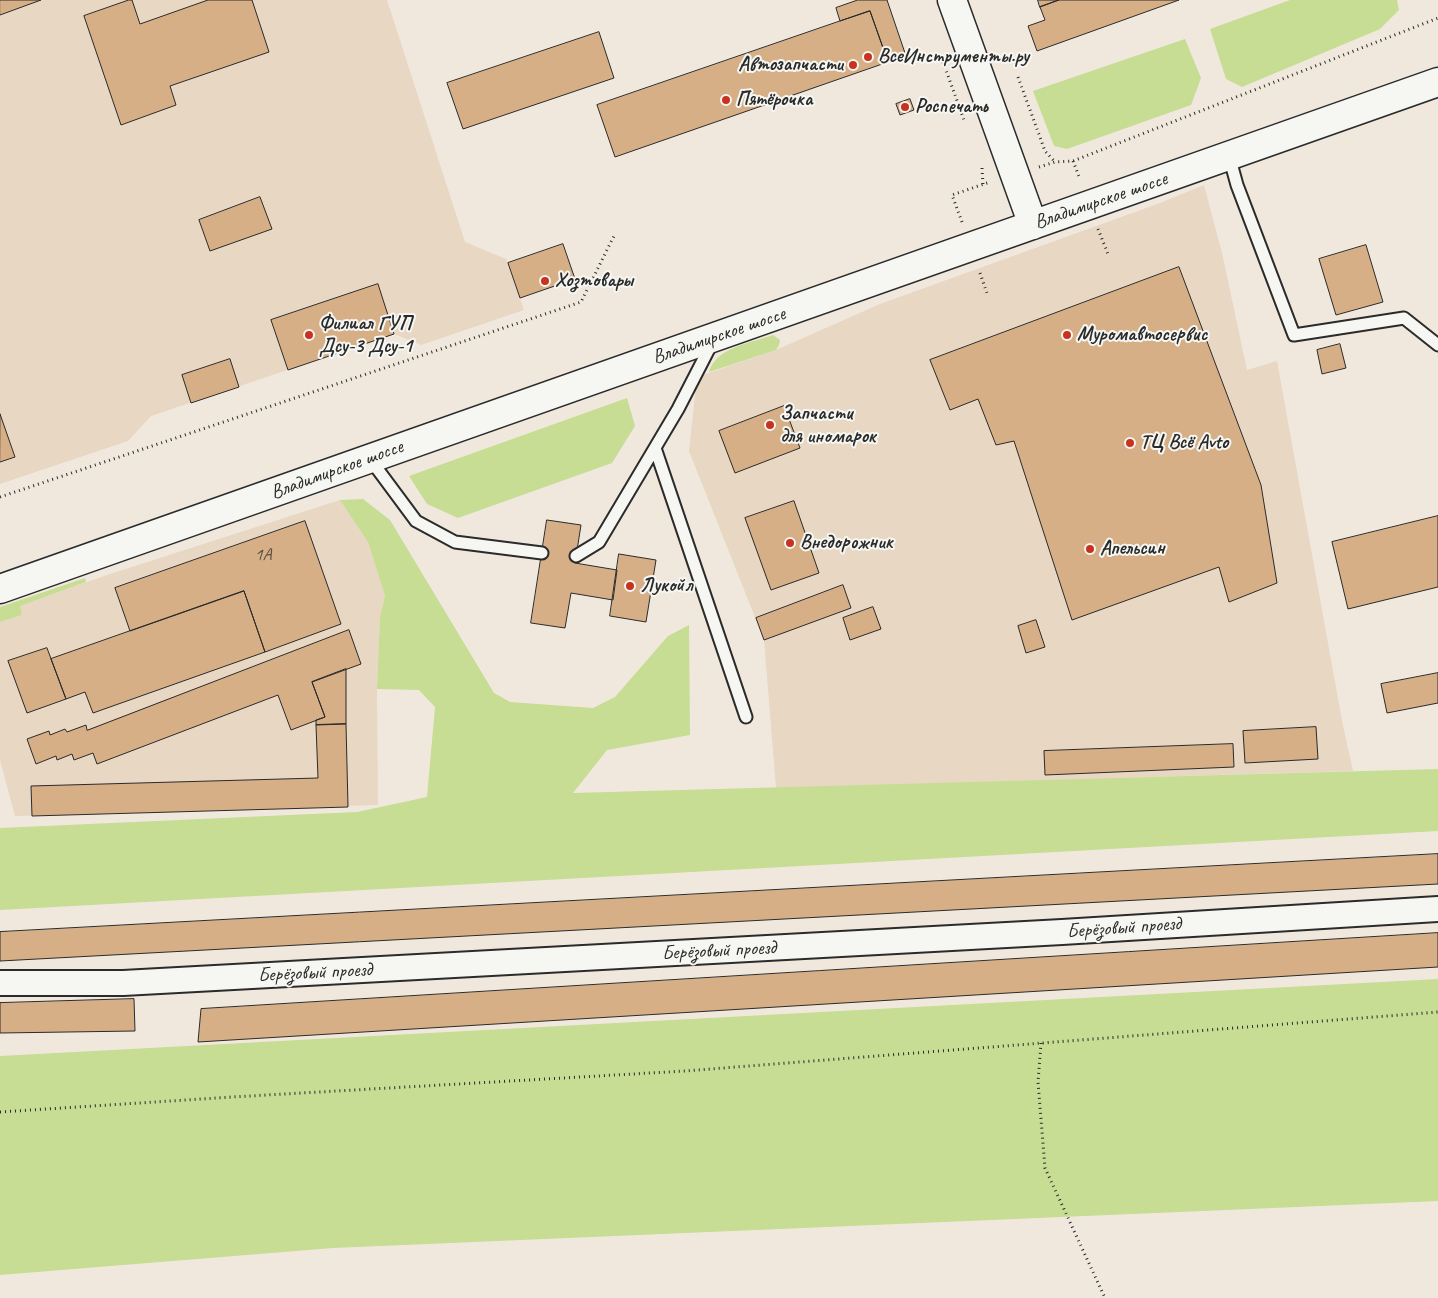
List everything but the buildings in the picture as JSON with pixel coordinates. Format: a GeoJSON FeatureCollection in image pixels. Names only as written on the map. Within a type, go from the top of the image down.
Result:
{"type":"FeatureCollection","features":[{"type":"Feature","properties":{"kind":"main road"},"geometry":{"type":"LineString","coordinates":[[952,0],[1033,225]]}},
{"type":"Feature","properties":{"kind":"main road","name":"Владимирское шоссе"},"geometry":{"type":"LineString","coordinates":[[0,589],[1438,82]]}},
{"type":"Feature","properties":{"kind":"street","name":"Берёзовый проезд"},"geometry":{"type":"LineString","coordinates":[[0,983],[132,982],[1062,932],[1438,909]]}},
{"type":"Feature","properties":{"kind":"lane"},"geometry":{"type":"LineString","coordinates":[[1229,156],[1237,185],[1294,335],[1404,318],[1438,345]]}},
{"type":"Feature","properties":{"kind":"lane"},"geometry":{"type":"LineString","coordinates":[[576,556],[599,542],[678,409],[714,337]]}},
{"type":"Feature","properties":{"kind":"lane"},"geometry":{"type":"LineString","coordinates":[[655,448],[746,717]]}},
{"type":"Feature","properties":{"kind":"lane"},"geometry":{"type":"LineString","coordinates":[[370,459],[416,521],[454,542],[542,553]]}},
{"type":"Feature","properties":{"kind":"path"},"geometry":{"type":"LineString","coordinates":[[988,296],[952,195],[1055,162],[1073,161],[1438,18]]}},
{"type":"Feature","properties":{"kind":"path"},"geometry":{"type":"LineString","coordinates":[[1018,77],[1045,151],[1055,162]]}},
{"type":"Feature","properties":{"kind":"path"},"geometry":{"type":"LineString","coordinates":[[0,497],[581,302],[614,236]]}},
{"type":"Feature","properties":{"kind":"path"},"geometry":{"type":"LineString","coordinates":[[0,1112],[232,1096],[685,1071],[1438,1012]]}},
{"type":"Feature","properties":{"kind":"path"},"geometry":{"type":"LineString","coordinates":[[1041,1043],[1038,1082],[1046,1168],[1105,1298]]}},
{"type":"Feature","properties":{"kind":"shaded area"},"geometry":{"type":"Polygon","coordinates":[[[0,0],[387,0],[465,242],[506,259],[524,310],[421,345],[394,334],[151,416],[128,441],[0,484],[0,0]]]}},
{"type":"Feature","properties":{"kind":"shaded area"},"geometry":{"type":"Polygon","coordinates":[[[1204,185],[1222,253],[1247,370],[1277,361],[1343,726],[1353,771],[776,788],[764,640],[689,451],[697,377],[776,350],[880,304],[1160,203],[1204,185]]]}},
{"type":"Feature","properties":{"kind":"shaded area"},"geometry":{"type":"Polygon","coordinates":[[[340,500],[368,542],[385,596],[380,617],[377,689],[378,805],[15,816],[0,760],[0,622],[22,615],[19,606],[107,575],[340,500]]]}},
{"type":"Feature","properties":{"kind":"green space"},"geometry":{"type":"Polygon","coordinates":[[[1290,0],[1397,0],[1399,10],[1380,29],[1242,87],[1226,79],[1210,29],[1290,0]]]}},
{"type":"Feature","properties":{"kind":"green space"},"geometry":{"type":"Polygon","coordinates":[[[1185,39],[1201,78],[1191,105],[1067,149],[1054,146],[1033,91],[1185,39]]]}},
{"type":"Feature","properties":{"kind":"green space"},"geometry":{"type":"Polygon","coordinates":[[[773,335],[780,340],[776,350],[709,372],[719,357],[727,351],[773,335]]]}},
{"type":"Feature","properties":{"kind":"green space"},"geometry":{"type":"Polygon","coordinates":[[[627,398],[635,426],[612,463],[458,518],[427,504],[409,476],[627,398]]]}},
{"type":"Feature","properties":{"kind":"green space"},"geometry":{"type":"Polygon","coordinates":[[[363,499],[390,520],[494,693],[510,702],[593,708],[615,697],[668,636],[689,625],[690,735],[607,750],[573,793],[1438,769],[1438,831],[0,910],[0,828],[357,812],[427,797],[435,707],[419,690],[377,689],[380,617],[385,596],[368,542],[340,500],[363,499]]]}},
{"type":"Feature","properties":{"kind":"green space"},"geometry":{"type":"Polygon","coordinates":[[[85,578],[86,582],[20,606],[22,615],[0,622],[0,607],[85,578]]]}},
{"type":"Feature","properties":{"kind":"green space"},"geometry":{"type":"Polygon","coordinates":[[[1438,979],[1438,1201],[333,1248],[0,1275],[0,1056],[1438,979]]]}},
{"type":"Feature","properties":{"kind":"place","name":"ВсеИнструменты.ру"},"geometry":{"type":"Point","coordinates":[868,57]}},
{"type":"Feature","properties":{"kind":"place","name":"Автозапчасти"},"geometry":{"type":"Point","coordinates":[853,65]}},
{"type":"Feature","properties":{"kind":"place","name":"Пятёрочка"},"geometry":{"type":"Point","coordinates":[726,100]}},
{"type":"Feature","properties":{"kind":"place","name":"Роспечать"},"geometry":{"type":"Point","coordinates":[905,107]}},
{"type":"Feature","properties":{"kind":"place","name":"Хозтовары"},"geometry":{"type":"Point","coordinates":[545,281]}},
{"type":"Feature","properties":{"kind":"place","name":"Филиал ГУП Дсу-3 Дсу-1"},"geometry":{"type":"Point","coordinates":[309,335]}},
{"type":"Feature","properties":{"kind":"place","name":"Муромавтосервис"},"geometry":{"type":"Point","coordinates":[1067,335]}},
{"type":"Feature","properties":{"kind":"place","name":"Запчасти для иномарок"},"geometry":{"type":"Point","coordinates":[770,425]}},
{"type":"Feature","properties":{"kind":"place","name":"ТЦ Всё Avto"},"geometry":{"type":"Point","coordinates":[1130,443]}},
{"type":"Feature","properties":{"kind":"place","name":"Внедорожник"},"geometry":{"type":"Point","coordinates":[790,543]}},
{"type":"Feature","properties":{"kind":"place","name":"Апельсин"},"geometry":{"type":"Point","coordinates":[1090,549]}},
{"type":"Feature","properties":{"kind":"place","name":"Лукойл"},"geometry":{"type":"Point","coordinates":[630,586]}}]}
